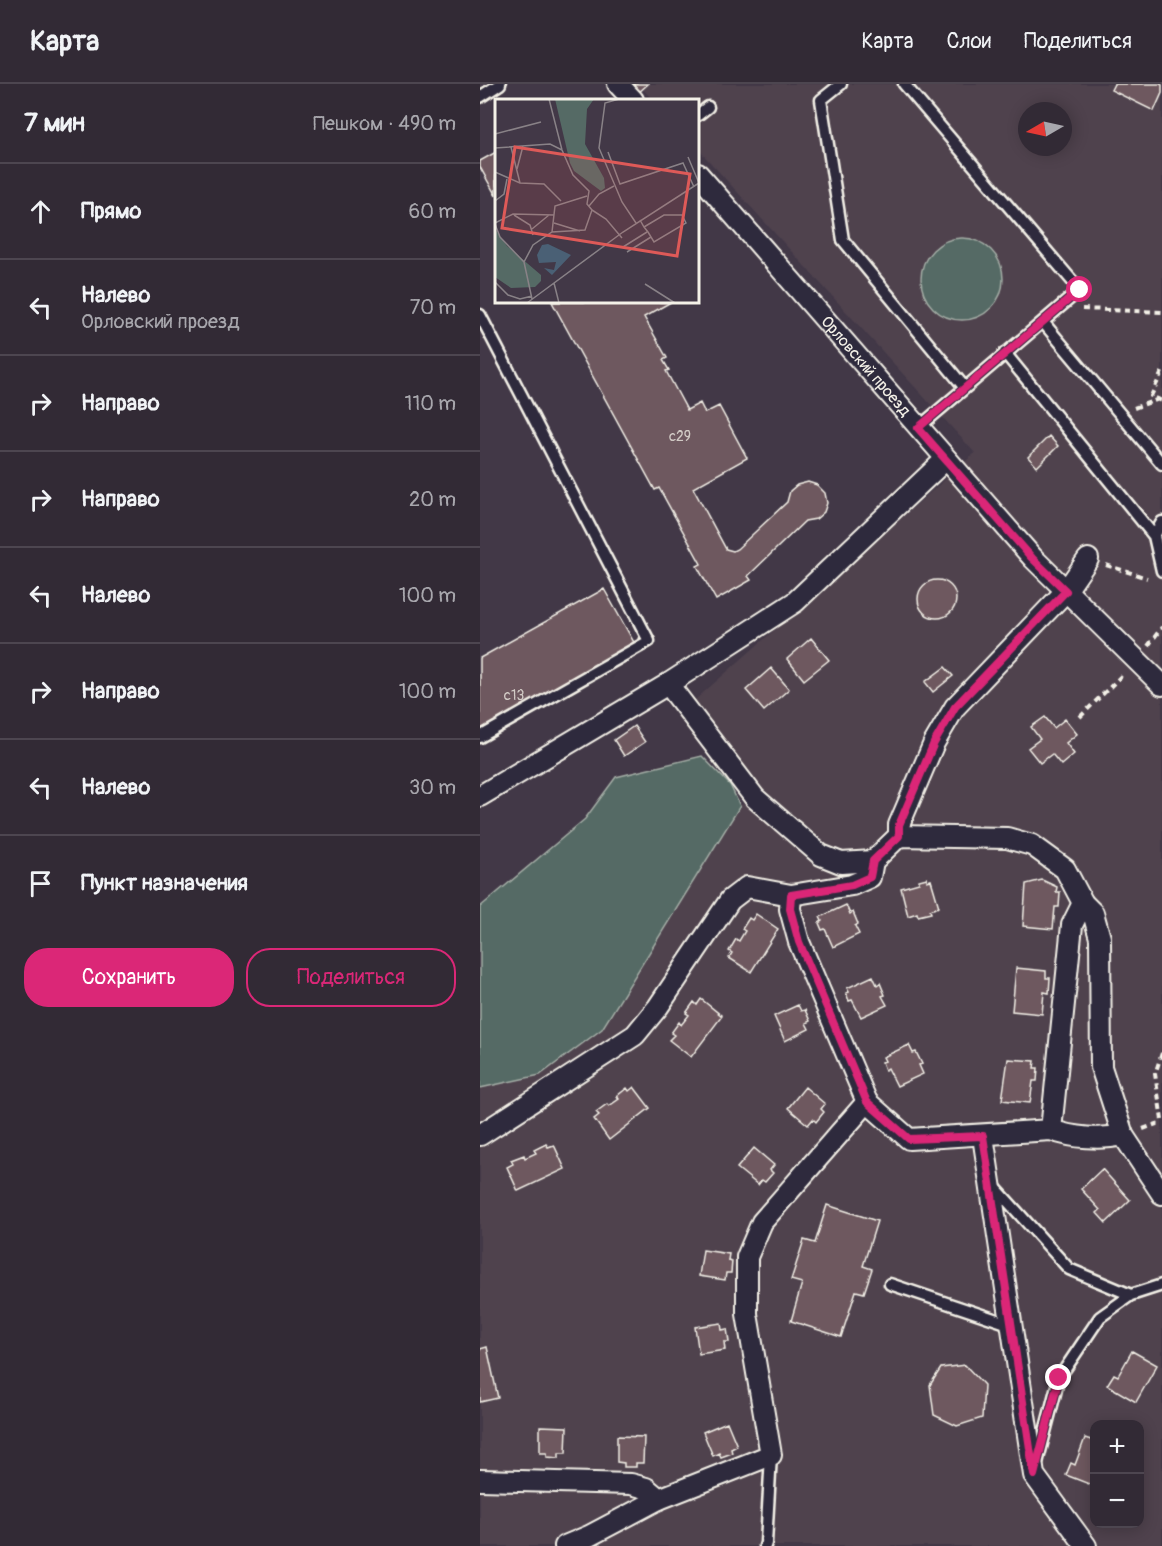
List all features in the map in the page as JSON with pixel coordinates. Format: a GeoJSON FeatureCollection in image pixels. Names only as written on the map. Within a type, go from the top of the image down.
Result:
{"type":"FeatureCollection","features":[{"type":"Feature","properties":{"kind":"street"},"geometry":{"type":"LineString","coordinates":[[618,84],[632,99]]}},
{"type":"Feature","properties":{"kind":"street","name":"Орловский проезд"},"geometry":{"type":"LineString","coordinates":[[699,175],[1032,558],[1162,685]]}},
{"type":"Feature","properties":{"kind":"street"},"geometry":{"type":"LineString","coordinates":[[480,796],[668,684],[795,602],[946,459]]}},
{"type":"Feature","properties":{"kind":"street"},"geometry":{"type":"LineString","coordinates":[[899,836],[899,825],[934,743],[955,707],[1066,591],[1088,559]]}},
{"type":"Feature","properties":{"kind":"street"},"geometry":{"type":"LineString","coordinates":[[668,684],[754,798],[821,855],[841,863],[873,861]]}},
{"type":"Feature","properties":{"kind":"street"},"geometry":{"type":"LineString","coordinates":[[480,1135],[635,1035],[658,1007],[730,900],[747,887],[791,895],[852,885],[870,877],[873,861],[899,836],[1007,838],[1032,845],[1065,869],[1083,903],[1093,913],[1100,938],[1101,1067],[1124,1135],[1162,1194]]}},
{"type":"Feature","properties":{"kind":"street"},"geometry":{"type":"LineString","coordinates":[[791,895],[790,909],[799,942],[867,1102],[909,1139],[1051,1130],[1064,1135],[1110,1138],[1124,1135]]}},
{"type":"Feature","properties":{"kind":"street"},"geometry":{"type":"LineString","coordinates":[[1051,1130],[1072,925],[1083,903]]}},
{"type":"Feature","properties":{"kind":"street"},"geometry":{"type":"LineString","coordinates":[[565,1546],[659,1499],[771,1455],[747,1314],[747,1257],[762,1222],[867,1102]]}},
{"type":"Feature","properties":{"kind":"street"},"geometry":{"type":"LineString","coordinates":[[983,1136],[1034,1475],[1086,1546]]}},
{"type":"Feature","properties":{"kind":"street"},"geometry":{"type":"LineString","coordinates":[[480,1480],[631,1484],[646,1488],[659,1499]]}},
{"type":"Feature","properties":{"kind":"lane"},"geometry":{"type":"LineString","coordinates":[[480,98],[500,84]]}},
{"type":"Feature","properties":{"kind":"lane"},"geometry":{"type":"LineString","coordinates":[[841,84],[821,100],[843,240],[965,388]]}},
{"type":"Feature","properties":{"kind":"lane"},"geometry":{"type":"LineString","coordinates":[[904,84],[1080,290],[918,428]]}},
{"type":"Feature","properties":{"kind":"lane"},"geometry":{"type":"LineString","coordinates":[[699,114],[708,107]]}},
{"type":"Feature","properties":{"kind":"lane"},"geometry":{"type":"LineString","coordinates":[[480,315],[649,641],[480,737]]}},
{"type":"Feature","properties":{"kind":"lane"},"geometry":{"type":"LineString","coordinates":[[1043,322],[1162,464]]}},
{"type":"Feature","properties":{"kind":"lane"},"geometry":{"type":"LineString","coordinates":[[1005,353],[1154,536],[1162,571]]}},
{"type":"Feature","properties":{"kind":"lane"},"geometry":{"type":"LineString","coordinates":[[1154,536],[1162,522]]}},
{"type":"Feature","properties":{"kind":"lane"},"geometry":{"type":"LineString","coordinates":[[990,1181],[1069,1269],[1131,1295]]}},
{"type":"Feature","properties":{"kind":"lane"},"geometry":{"type":"LineString","coordinates":[[890,1284],[1012,1325]]}},
{"type":"Feature","properties":{"kind":"lane"},"geometry":{"type":"LineString","coordinates":[[1034,1475],[1059,1378],[1100,1317],[1131,1295],[1162,1285]]}},
{"type":"Feature","properties":{"kind":"lane"},"geometry":{"type":"LineString","coordinates":[[765,1546],[771,1455]]}},
{"type":"Feature","properties":{"kind":"path"},"geometry":{"type":"LineString","coordinates":[[1059,308],[1162,312]]}},
{"type":"Feature","properties":{"kind":"path"},"geometry":{"type":"LineString","coordinates":[[1161,399],[1151,396],[1162,372]]}},
{"type":"Feature","properties":{"kind":"path"},"geometry":{"type":"LineString","coordinates":[[1119,413],[1161,399]]}},
{"type":"Feature","properties":{"kind":"path"},"geometry":{"type":"LineString","coordinates":[[1088,559],[1151,580]]}},
{"type":"Feature","properties":{"kind":"path"},"geometry":{"type":"LineString","coordinates":[[1162,1053],[1155,1074],[1162,1120]]}},
{"type":"Feature","properties":{"kind":"shaded area"},"geometry":{"type":"Polygon","coordinates":[[[638,84],[1162,84],[1162,1546],[480,1546],[480,971],[763,791],[695,700],[975,453],[699,150],[699,99],[652,99],[638,84]]]}},
{"type":"Feature","properties":{"kind":"green space"},"geometry":{"type":"Polygon","coordinates":[[[962,238],[978,241],[991,250],[1000,263],[1003,279],[1000,295],[991,308],[978,317],[962,320],[946,317],[933,308],[924,295],[921,279],[924,263],[933,250],[946,241],[962,238]]]}},
{"type":"Feature","properties":{"kind":"green space"},"geometry":{"type":"Polygon","coordinates":[[[702,756],[730,785],[740,806],[602,1029],[540,1075],[480,1088],[480,907],[585,819],[616,777],[702,756]]]}},
{"type":"Feature","properties":{"kind":"building"},"geometry":{"type":"Polygon","coordinates":[[[626,84],[648,84],[636,95],[626,84]]]}},
{"type":"Feature","properties":{"kind":"building"},"geometry":{"type":"Polygon","coordinates":[[[1114,84],[1160,84],[1162,93],[1154,111],[1111,90],[1114,84]]]}},
{"type":"Feature","properties":{"kind":"building"},"geometry":{"type":"Polygon","coordinates":[[[495,153],[495,194],[480,167],[480,161],[495,153]]]}},
{"type":"Feature","properties":{"kind":"building"},"geometry":{"type":"Polygon","coordinates":[[[553,303],[669,303],[644,317],[667,358],[663,360],[669,370],[666,371],[687,410],[700,403],[705,413],[719,406],[747,458],[693,488],[726,549],[733,551],[737,549],[787,502],[790,491],[797,485],[808,482],[817,485],[825,493],[827,503],[824,512],[816,519],[805,521],[748,576],[751,580],[716,600],[697,566],[701,564],[659,488],[655,490],[553,303]]]}},
{"type":"Feature","properties":{"kind":"building"},"geometry":{"type":"Polygon","coordinates":[[[1049,436],[1058,446],[1037,467],[1028,457],[1049,436]]]}},
{"type":"Feature","properties":{"kind":"building"},"geometry":{"type":"Polygon","coordinates":[[[937,580],[951,585],[956,599],[951,613],[937,618],[923,613],[918,599],[923,585],[937,580]]]}},
{"type":"Feature","properties":{"kind":"building"},"geometry":{"type":"Polygon","coordinates":[[[604,589],[636,646],[480,732],[480,658],[604,589]]]}},
{"type":"Feature","properties":{"kind":"building"},"geometry":{"type":"Polygon","coordinates":[[[811,638],[829,660],[804,680],[787,659],[811,638]]]}},
{"type":"Feature","properties":{"kind":"building"},"geometry":{"type":"Polygon","coordinates":[[[945,667],[953,676],[933,692],[925,682],[945,667]]]}},
{"type":"Feature","properties":{"kind":"building"},"geometry":{"type":"Polygon","coordinates":[[[771,668],[789,689],[764,711],[746,690],[771,668]]]}},
{"type":"Feature","properties":{"kind":"building"},"geometry":{"type":"Polygon","coordinates":[[[1045,717],[1054,728],[1065,719],[1077,734],[1066,743],[1074,754],[1061,765],[1052,754],[1040,763],[1028,748],[1040,739],[1031,727],[1045,717]]]}},
{"type":"Feature","properties":{"kind":"building"},"geometry":{"type":"Polygon","coordinates":[[[634,726],[645,742],[624,756],[614,740],[634,726]]]}},
{"type":"Feature","properties":{"kind":"building"},"geometry":{"type":"Polygon","coordinates":[[[927,878],[927,881],[931,880],[939,907],[930,910],[931,913],[918,916],[917,913],[908,916],[901,888],[927,878]]]}},
{"type":"Feature","properties":{"kind":"building"},"geometry":{"type":"Polygon","coordinates":[[[1042,880],[1057,887],[1056,892],[1060,892],[1059,907],[1055,907],[1053,929],[1023,926],[1026,884],[1042,880]]]}},
{"type":"Feature","properties":{"kind":"building"},"geometry":{"type":"Polygon","coordinates":[[[846,905],[850,914],[853,912],[859,934],[833,947],[825,929],[822,930],[819,923],[822,921],[820,917],[846,905]]]}},
{"type":"Feature","properties":{"kind":"building"},"geometry":{"type":"Polygon","coordinates":[[[756,914],[778,929],[751,972],[729,958],[732,953],[729,951],[736,939],[739,941],[745,931],[742,929],[749,918],[752,920],[756,914]]]}},
{"type":"Feature","properties":{"kind":"building"},"geometry":{"type":"Polygon","coordinates":[[[1016,968],[1046,971],[1046,978],[1050,978],[1049,993],[1044,992],[1042,1014],[1012,1011],[1016,968]]]}},
{"type":"Feature","properties":{"kind":"building"},"geometry":{"type":"Polygon","coordinates":[[[873,976],[877,985],[880,983],[885,995],[882,996],[887,1005],[861,1017],[852,1000],[849,1001],[847,988],[873,976]]]}},
{"type":"Feature","properties":{"kind":"building"},"geometry":{"type":"Polygon","coordinates":[[[701,999],[722,1016],[691,1057],[669,1040],[674,1035],[671,1033],[679,1022],[681,1025],[689,1015],[686,1013],[694,1002],[697,1005],[701,999]]]}},
{"type":"Feature","properties":{"kind":"building"},"geometry":{"type":"Polygon","coordinates":[[[798,1005],[801,1011],[805,1010],[810,1021],[806,1023],[809,1029],[785,1041],[774,1016],[798,1005]]]}},
{"type":"Feature","properties":{"kind":"building"},"geometry":{"type":"Polygon","coordinates":[[[909,1045],[913,1053],[916,1052],[922,1064],[919,1065],[923,1074],[897,1086],[888,1068],[885,1070],[883,1057],[909,1045]]]}},
{"type":"Feature","properties":{"kind":"building"},"geometry":{"type":"Polygon","coordinates":[[[1008,1059],[1035,1061],[1034,1068],[1038,1068],[1037,1081],[1033,1081],[1030,1103],[1002,1100],[1008,1059]]]}},
{"type":"Feature","properties":{"kind":"building"},"geometry":{"type":"Polygon","coordinates":[[[634,1087],[650,1108],[609,1140],[594,1119],[599,1115],[596,1112],[619,1099],[617,1096],[627,1088],[629,1091],[634,1087]]]}},
{"type":"Feature","properties":{"kind":"building"},"geometry":{"type":"Polygon","coordinates":[[[805,1087],[825,1104],[821,1109],[824,1112],[816,1122],[813,1119],[808,1125],[788,1108],[805,1087]]]}},
{"type":"Feature","properties":{"kind":"building"},"geometry":{"type":"Polygon","coordinates":[[[546,1144],[548,1147],[554,1145],[565,1169],[518,1191],[507,1167],[513,1164],[511,1160],[524,1155],[525,1158],[536,1153],[534,1150],[546,1144]]]}},
{"type":"Feature","properties":{"kind":"building"},"geometry":{"type":"Polygon","coordinates":[[[754,1148],[774,1165],[770,1170],[773,1173],[765,1182],[762,1180],[758,1185],[737,1168],[754,1148]]]}},
{"type":"Feature","properties":{"kind":"building"},"geometry":{"type":"Polygon","coordinates":[[[1102,1169],[1130,1200],[1106,1223],[1097,1213],[1100,1210],[1081,1189],[1102,1169]]]}},
{"type":"Feature","properties":{"kind":"building"},"geometry":{"type":"Polygon","coordinates":[[[827,1205],[877,1221],[863,1266],[872,1269],[864,1293],[856,1291],[841,1337],[791,1321],[802,1283],[791,1280],[804,1240],[815,1243],[827,1205]]]}},
{"type":"Feature","properties":{"kind":"building"},"geometry":{"type":"Polygon","coordinates":[[[703,1250],[729,1254],[728,1260],[732,1261],[731,1273],[726,1273],[725,1280],[699,1276],[703,1250]]]}},
{"type":"Feature","properties":{"kind":"building"},"geometry":{"type":"Polygon","coordinates":[[[721,1323],[722,1330],[727,1329],[729,1342],[724,1342],[725,1350],[699,1354],[695,1327],[721,1323]]]}},
{"type":"Feature","properties":{"kind":"building"},"geometry":{"type":"Polygon","coordinates":[[[487,1347],[498,1398],[480,1402],[480,1349],[487,1347]]]}},
{"type":"Feature","properties":{"kind":"building"},"geometry":{"type":"Polygon","coordinates":[[[1132,1351],[1157,1365],[1136,1402],[1107,1385],[1114,1374],[1118,1376],[1132,1351]]]}},
{"type":"Feature","properties":{"kind":"building"},"geometry":{"type":"Polygon","coordinates":[[[965,1365],[984,1385],[982,1418],[957,1426],[934,1415],[930,1385],[941,1368],[965,1365]]]}},
{"type":"Feature","properties":{"kind":"building"},"geometry":{"type":"Polygon","coordinates":[[[727,1422],[737,1446],[731,1449],[732,1453],[721,1457],[719,1453],[713,1456],[703,1432],[727,1422]]]}},
{"type":"Feature","properties":{"kind":"building"},"geometry":{"type":"Polygon","coordinates":[[[540,1426],[567,1427],[566,1453],[559,1453],[559,1458],[547,1457],[547,1453],[540,1453],[540,1426]]]}},
{"type":"Feature","properties":{"kind":"building"},"geometry":{"type":"Polygon","coordinates":[[[617,1436],[644,1437],[643,1463],[636,1463],[636,1467],[624,1467],[624,1463],[617,1462],[617,1436]]]}},
{"type":"Feature","properties":{"kind":"building"},"geometry":{"type":"Polygon","coordinates":[[[1085,1438],[1090,1440],[1090,1484],[1066,1475],[1071,1463],[1075,1465],[1085,1438]]]}},
{"type":"Feature","properties":{"kind":"route"},"geometry":{"type":"LineString","coordinates":[[1059,1378],[1034,1475],[983,1136],[909,1139],[867,1102],[799,942],[790,909],[791,895],[852,885],[870,877],[873,861],[899,836],[899,825],[934,743],[955,707],[1066,591],[1032,558],[918,428],[1080,290]]}}]}
